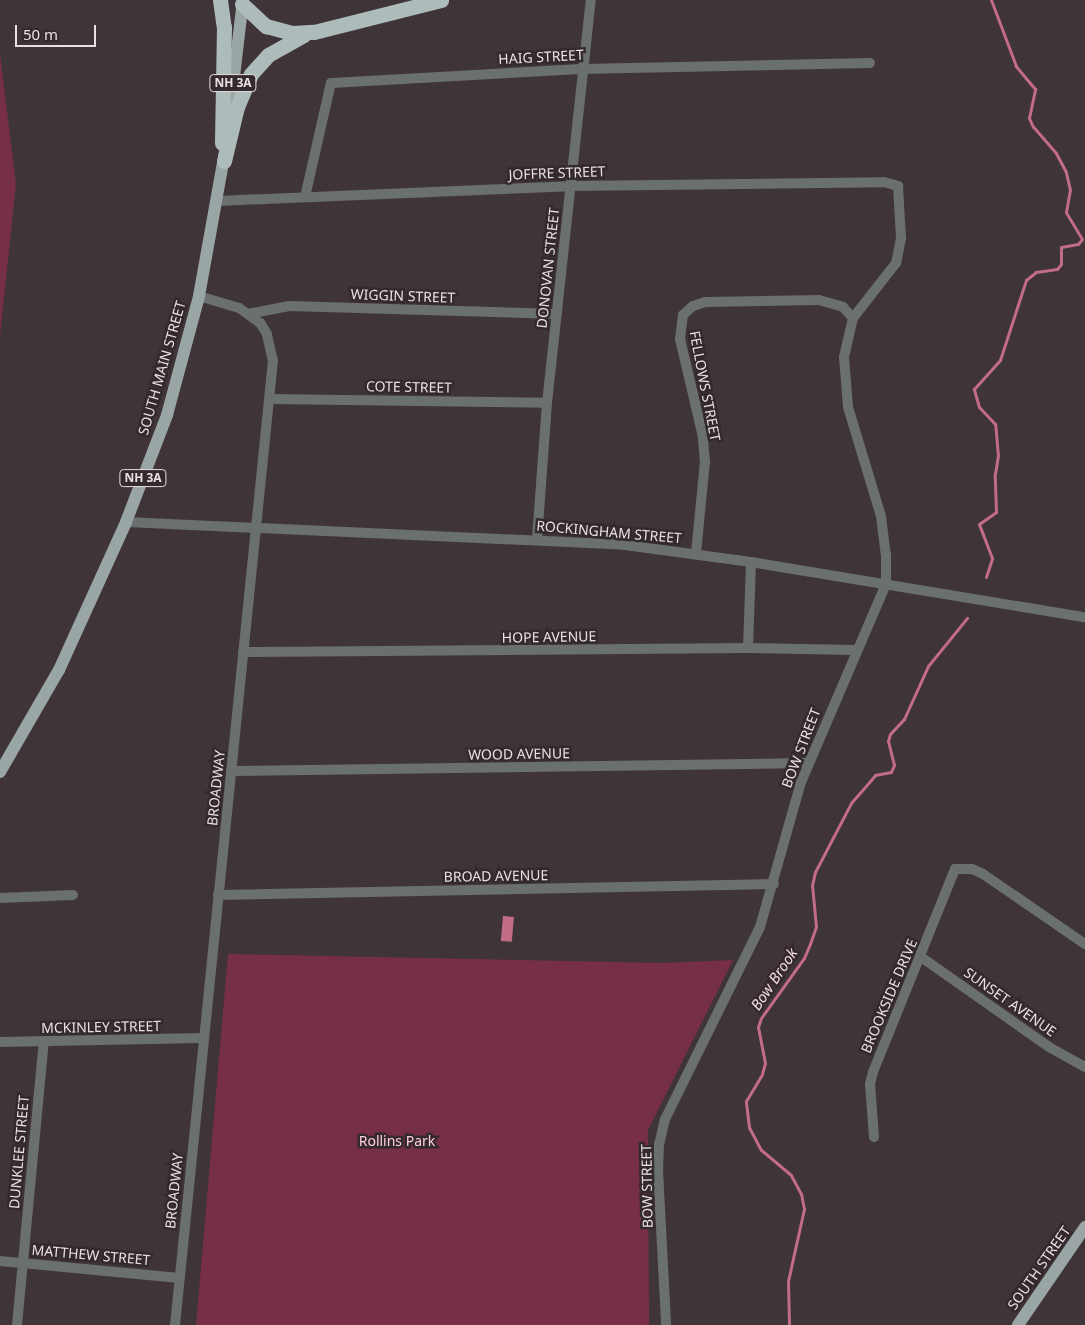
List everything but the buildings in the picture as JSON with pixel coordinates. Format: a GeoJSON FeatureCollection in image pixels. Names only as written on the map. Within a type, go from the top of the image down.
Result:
{"type":"FeatureCollection","features":[{"type":"Feature","properties":{"kind":"highway"},"geometry":{"type":"LineString","coordinates":[[220,0],[224,27],[224,161]]}},
{"type":"Feature","properties":{"kind":"highway"},"geometry":{"type":"LineString","coordinates":[[224,161],[237,107],[256,66],[281,46],[314,32],[441,0]]}},
{"type":"Feature","properties":{"kind":"highway"},"geometry":{"type":"LineString","coordinates":[[242,2],[256,20],[274,30],[292,33],[314,32]]}},
{"type":"Feature","properties":{"kind":"main road","name":"SOUTH MAIN STREET"},"geometry":{"type":"LineString","coordinates":[[0,772],[60,670],[126,522],[167,415],[199,296],[217,201],[224,161],[242,2]]}},
{"type":"Feature","properties":{"kind":"main road","name":"SOUTH STREET"},"geometry":{"type":"LineString","coordinates":[[1018,1325],[1084,1232]]}},
{"type":"Feature","properties":{"kind":"street","name":"DONOVAN STREET"},"geometry":{"type":"LineString","coordinates":[[537,539],[547,403],[591,0]]}},
{"type":"Feature","properties":{"kind":"street","name":"HAIG STREET"},"geometry":{"type":"LineString","coordinates":[[305,197],[331,83],[582,69],[870,63]]}},
{"type":"Feature","properties":{"kind":"street","name":"JOFFRE STREET"},"geometry":{"type":"LineString","coordinates":[[217,201],[570,186],[884,182],[898,186]]}},
{"type":"Feature","properties":{"kind":"street","name":"BOW STREET"},"geometry":{"type":"LineString","coordinates":[[666,1325],[659,1144],[665,1120],[681,1085],[751,950],[774,884],[808,763],[855,650],[886,584],[886,554],[880,516],[848,406],[844,382],[844,357],[853,318],[896,263],[901,238],[898,186]]}},
{"type":"Feature","properties":{"kind":"street","name":"BROADWAY"},"geometry":{"type":"LineString","coordinates":[[175,1325],[202,1038],[270,398],[271,347],[260,323],[248,314],[199,296]]}},
{"type":"Feature","properties":{"kind":"street","name":"FELLOWS STREET"},"geometry":{"type":"LineString","coordinates":[[696,553],[706,462],[703,437],[680,339],[683,315],[693,306],[705,302],[819,300],[843,307],[853,318]]}},
{"type":"Feature","properties":{"kind":"street","name":"WIGGIN STREET"},"geometry":{"type":"LineString","coordinates":[[248,314],[289,306],[557,314]]}},
{"type":"Feature","properties":{"kind":"street","name":"COTE STREET"},"geometry":{"type":"LineString","coordinates":[[270,398],[547,403]]}},
{"type":"Feature","properties":{"kind":"street","name":"ROCKINGHAM STREET"},"geometry":{"type":"LineString","coordinates":[[126,522],[537,539],[696,553],[1085,617]]}},
{"type":"Feature","properties":{"kind":"street"},"geometry":{"type":"LineString","coordinates":[[748,648],[751,562]]}},
{"type":"Feature","properties":{"kind":"street","name":"HOPE AVENUE"},"geometry":{"type":"LineString","coordinates":[[243,652],[748,648],[855,650]]}},
{"type":"Feature","properties":{"kind":"street","name":"WOOD AVENUE"},"geometry":{"type":"LineString","coordinates":[[231,771],[808,763]]}},
{"type":"Feature","properties":{"kind":"street","name":"BROOKSIDE DRIVE"},"geometry":{"type":"LineString","coordinates":[[874,1137],[870,1084],[956,869],[972,869],[983,874],[1085,944]]}},
{"type":"Feature","properties":{"kind":"street","name":"BROAD AVENUE"},"geometry":{"type":"LineString","coordinates":[[218,895],[774,884]]}},
{"type":"Feature","properties":{"kind":"street"},"geometry":{"type":"LineString","coordinates":[[0,898],[73,895]]}},
{"type":"Feature","properties":{"kind":"street","name":"SUNSET AVENUE"},"geometry":{"type":"LineString","coordinates":[[921,957],[1049,1047],[1085,1067]]}},
{"type":"Feature","properties":{"kind":"street","name":"MCKINLEY STREET"},"geometry":{"type":"LineString","coordinates":[[0,1042],[202,1038]]}},
{"type":"Feature","properties":{"kind":"street","name":"DUNKLEE STREET"},"geometry":{"type":"LineString","coordinates":[[17,1325],[44,1042]]}},
{"type":"Feature","properties":{"kind":"street","name":"MATTHEW STREET"},"geometry":{"type":"LineString","coordinates":[[0,1260],[179,1278]]}},
{"type":"Feature","properties":{"kind":"green space"},"geometry":{"type":"Polygon","coordinates":[[[0,54],[16,184],[0,336],[0,54]]]}},
{"type":"Feature","properties":{"kind":"green space","name":"Rollins Park"},"geometry":{"type":"Polygon","coordinates":[[[228,954],[662,963],[733,960],[648,1130],[649,1325],[196,1325],[228,954]]]}},
{"type":"Feature","properties":{"kind":"shaded area"},"geometry":{"type":"Polygon","coordinates":[[[503,916],[514,917],[512,942],[501,941],[503,916]]]}},
{"type":"Feature","properties":{"kind":"waterway","name":"Bow Brook"},"geometry":{"type":"LineString","coordinates":[[986,577],[992,558],[979,524],[996,512],[995,474],[998,456],[995,424],[979,407],[974,389],[1000,360],[1026,280],[1036,272],[1057,269],[1061,264],[1061,247],[1078,244],[1082,239],[1066,212],[1070,190],[1066,172],[1056,153],[1033,127],[1029,118],[1035,89],[1016,66],[991,0]]}},
{"type":"Feature","properties":{"kind":"waterway","name":"Bow Brook"},"geometry":{"type":"LineString","coordinates":[[789,1325],[788,1281],[804,1209],[801,1194],[791,1175],[761,1150],[749,1127],[746,1101],[762,1074],[765,1063],[758,1027],[761,1018],[804,958],[810,944],[816,927],[812,885],[815,872],[851,803],[875,775],[891,772],[894,765],[888,741],[890,734],[904,719],[928,666],[967,618]]}}]}
